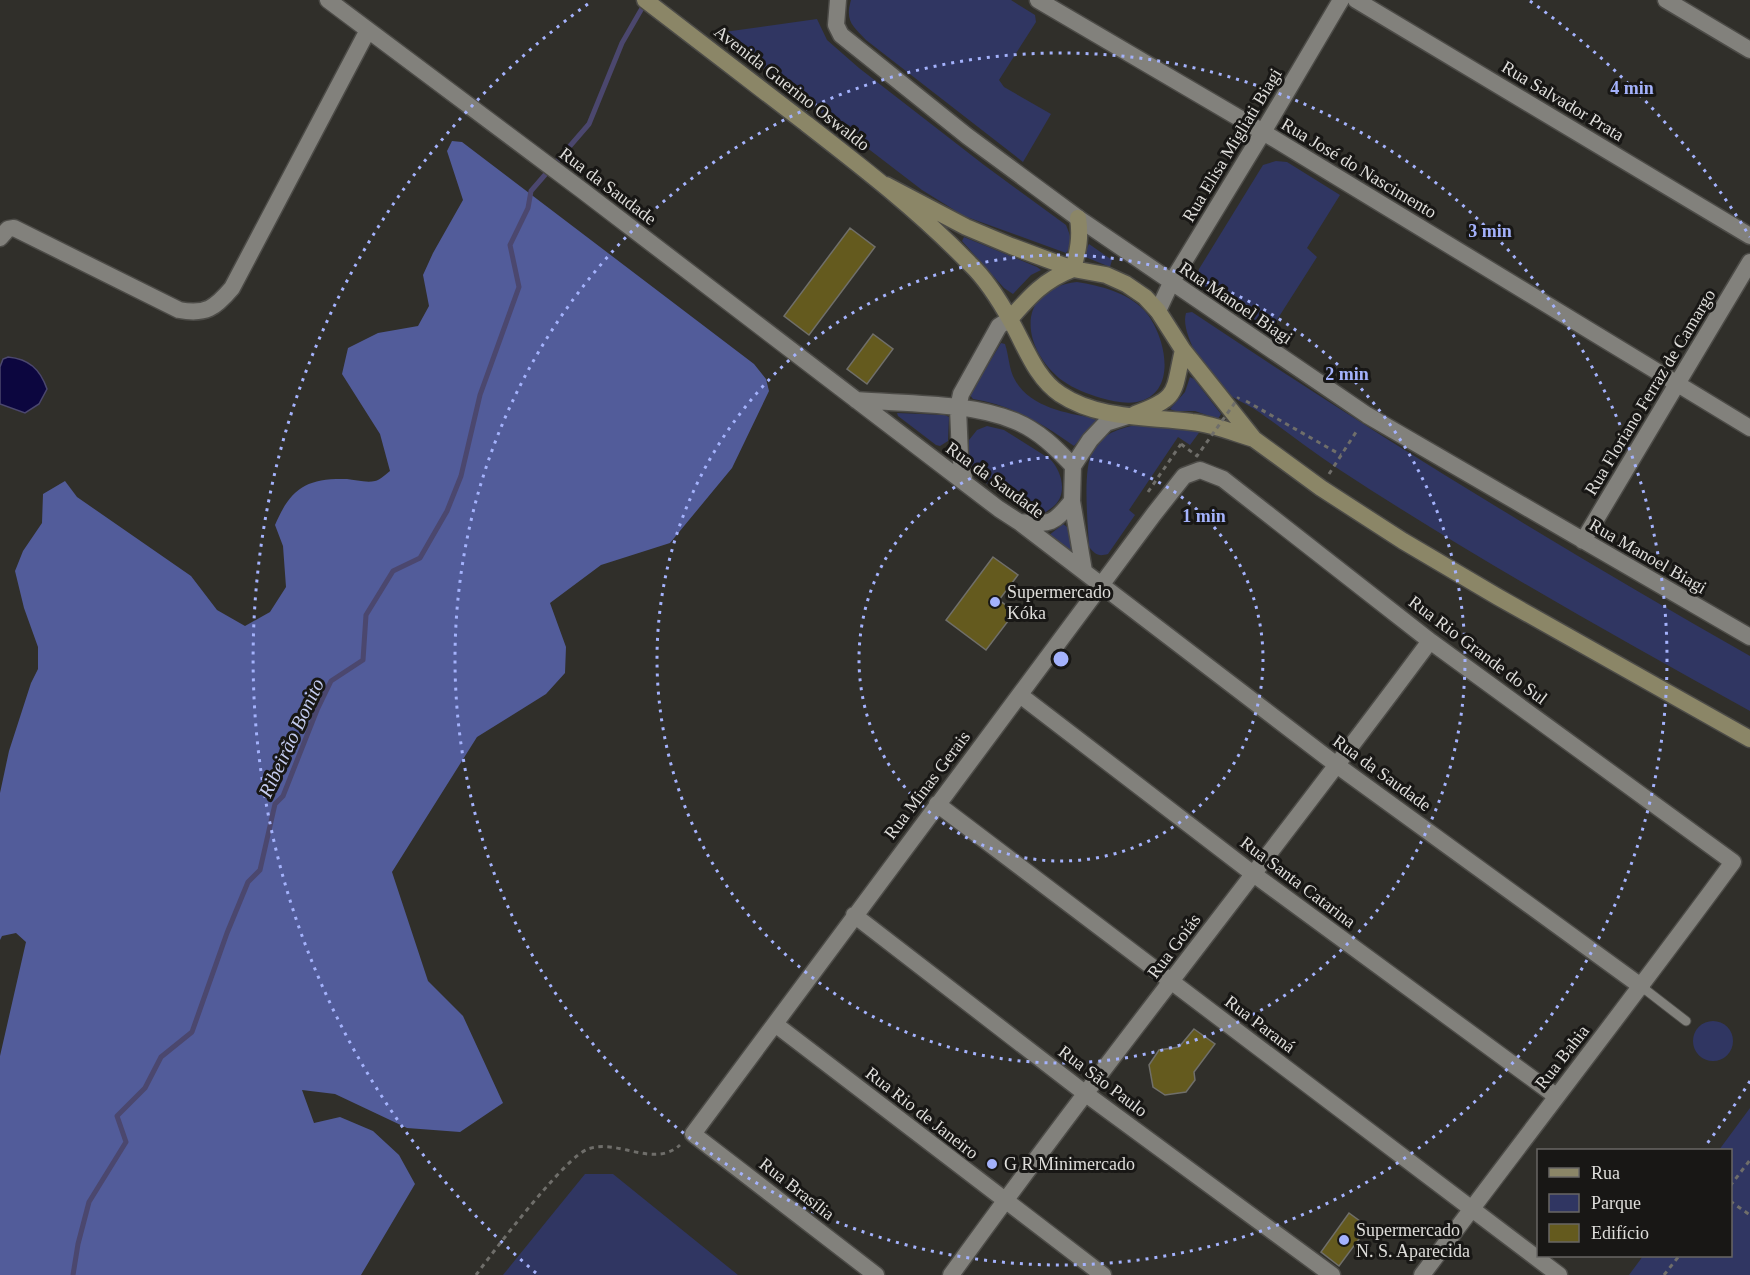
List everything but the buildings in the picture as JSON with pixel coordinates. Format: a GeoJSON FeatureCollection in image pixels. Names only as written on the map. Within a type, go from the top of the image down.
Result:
{"type":"FeatureCollection","features":[{"type":"Feature","properties":{"kind":"main road","name":"Avenida Guerino Oswaldo"},"geometry":{"type":"LineString","coordinates":[[645,0],[886,185],[973,266],[1010,319],[1044,381],[1060,394],[1078,404],[1104,412],[1195,422],[1254,439]]}},
{"type":"Feature","properties":{"kind":"main road","name":"Avenida Guerino Oswaldo"},"geometry":{"type":"LineString","coordinates":[[886,185],[966,227],[1073,269],[1106,275],[1126,284],[1145,297],[1158,310],[1183,350],[1254,439]]}},
{"type":"Feature","properties":{"kind":"main road"},"geometry":{"type":"LineString","coordinates":[[1010,319],[1032,293],[1059,274],[1073,269],[1079,248],[1078,218]]}},
{"type":"Feature","properties":{"kind":"main road"},"geometry":{"type":"LineString","coordinates":[[1128,416],[1159,406],[1170,396],[1177,385],[1183,350]]}},
{"type":"Feature","properties":{"kind":"main road"},"geometry":{"type":"LineString","coordinates":[[1254,439],[1321,488],[1403,541],[1750,740]]}},
{"type":"Feature","properties":{"kind":"street","name":"Rua da Saudade"},"geometry":{"type":"LineString","coordinates":[[328,0],[583,191],[1338,766],[1642,987]]}},
{"type":"Feature","properties":{"kind":"street","name":"Rua José do Nascimento"},"geometry":{"type":"LineString","coordinates":[[1038,0],[1263,132],[1750,428]]}},
{"type":"Feature","properties":{"kind":"street","name":"Rua Elisa Migliati Biagi"},"geometry":{"type":"LineString","coordinates":[[1158,310],[1171,283],[1341,0]]}},
{"type":"Feature","properties":{"kind":"street","name":"Rua Salvador Prata"},"geometry":{"type":"LineString","coordinates":[[1356,0],[1750,236]]}},
{"type":"Feature","properties":{"kind":"street"},"geometry":{"type":"LineString","coordinates":[[1666,0],[1750,50]]}},
{"type":"Feature","properties":{"kind":"street","name":"Rua Manoel Biagi"},"geometry":{"type":"LineString","coordinates":[[837,4],[836,25],[841,35],[967,136],[1171,283],[1367,415],[1750,637]]}},
{"type":"Feature","properties":{"kind":"street"},"geometry":{"type":"LineString","coordinates":[[0,238],[8,229],[14,228],[179,310],[196,313],[208,310],[221,301],[232,288],[368,30]]}},
{"type":"Feature","properties":{"kind":"street","name":"Rua Floriano Ferraz de Camargo"},"geometry":{"type":"LineString","coordinates":[[1583,542],[1750,262]]}},
{"type":"Feature","properties":{"kind":"street"},"geometry":{"type":"LineString","coordinates":[[965,483],[960,456],[958,408],[961,394],[999,326],[1010,319]]}},
{"type":"Feature","properties":{"kind":"street"},"geometry":{"type":"LineString","coordinates":[[855,400],[981,411],[1015,421],[1039,434],[1073,466]]}},
{"type":"Feature","properties":{"kind":"street"},"geometry":{"type":"LineString","coordinates":[[1084,571],[1072,501],[1073,466],[1090,440],[1106,423],[1128,416]]}},
{"type":"Feature","properties":{"kind":"street","name":"Rua Minas Gerais"},"geometry":{"type":"LineString","coordinates":[[693,1134],[1101,584],[1184,476],[1200,470]]}},
{"type":"Feature","properties":{"kind":"street","name":"Rua Rio Grande do Sul"},"geometry":{"type":"LineString","coordinates":[[1200,470],[1223,479],[1430,641],[1733,862]]}},
{"type":"Feature","properties":{"kind":"street"},"geometry":{"type":"LineString","coordinates":[[1019,522],[1047,524],[1059,517],[1072,501]]}},
{"type":"Feature","properties":{"kind":"street","name":"Rua Goiás"},"geometry":{"type":"LineString","coordinates":[[951,1275],[1004,1201],[1172,982],[1252,873],[1338,766],[1430,641]]}},
{"type":"Feature","properties":{"kind":"street","name":"Rua Santa Catarina"},"geometry":{"type":"LineString","coordinates":[[1020,695],[1252,873],[1556,1096]]}},
{"type":"Feature","properties":{"kind":"street","name":"Rua Paraná"},"geometry":{"type":"LineString","coordinates":[[937,804],[1558,1275]]}},
{"type":"Feature","properties":{"kind":"street","name":"Rua Bahia"},"geometry":{"type":"LineString","coordinates":[[1422,1275],[1556,1096],[1642,987],[1733,862]]}},
{"type":"Feature","properties":{"kind":"street","name":"Rua São Paulo"},"geometry":{"type":"LineString","coordinates":[[854,915],[1086,1094],[1332,1275]]}},
{"type":"Feature","properties":{"kind":"street","name":"Rua Rio de Janeiro"},"geometry":{"type":"LineString","coordinates":[[775,1024],[1103,1275]]}},
{"type":"Feature","properties":{"kind":"street","name":"Rua Brasília"},"geometry":{"type":"LineString","coordinates":[[693,1134],[876,1275]]}},
{"type":"Feature","properties":{"kind":"lane"},"geometry":{"type":"LineString","coordinates":[[1642,987],[1686,1021]]}},
{"type":"Feature","properties":{"kind":"path"},"geometry":{"type":"LineString","coordinates":[[1146,496],[1180,444],[1197,456],[1239,397],[1341,455]]}},
{"type":"Feature","properties":{"kind":"path"},"geometry":{"type":"LineString","coordinates":[[1321,488],[1367,415]]}},
{"type":"Feature","properties":{"kind":"path"},"geometry":{"type":"LineString","coordinates":[[476,1275],[545,1189],[576,1156],[587,1149],[601,1147],[645,1153],[671,1153],[693,1134]]}},
{"type":"Feature","properties":{"kind":"path"},"geometry":{"type":"LineString","coordinates":[[1732,1185],[1750,1160]]}},
{"type":"Feature","properties":{"kind":"path"},"geometry":{"type":"LineString","coordinates":[[1732,1203],[1750,1215]]}},
{"type":"Feature","properties":{"kind":"path"},"geometry":{"type":"LineString","coordinates":[[1664,1275],[1678,1257]]}},
{"type":"Feature","properties":{"kind":"green space"},"geometry":{"type":"Polygon","coordinates":[[[851,0],[1011,0],[1035,15],[1036,22],[999,80],[1004,87],[1051,114],[1023,162],[866,40],[849,18],[851,0]]]}},
{"type":"Feature","properties":{"kind":"green space"},"geometry":{"type":"Polygon","coordinates":[[[817,19],[827,40],[859,68],[1066,225],[1071,242],[1066,253],[964,216],[922,190],[724,38],[724,32],[817,19]]]}},
{"type":"Feature","properties":{"kind":"green space"},"geometry":{"type":"Polygon","coordinates":[[[1276,161],[1287,162],[1340,195],[1307,248],[1317,257],[1268,334],[1204,291],[1197,278],[1199,269],[1263,165],[1276,161]]]}},
{"type":"Feature","properties":{"kind":"green space"},"geometry":{"type":"Polygon","coordinates":[[[964,237],[1041,270],[1031,275],[1013,294],[1004,288],[962,241],[964,237]]]}},
{"type":"Feature","properties":{"kind":"green space"},"geometry":{"type":"Polygon","coordinates":[[[1089,244],[1112,260],[1110,267],[1083,256],[1089,244]]]}},
{"type":"Feature","properties":{"kind":"green space"},"geometry":{"type":"Polygon","coordinates":[[[1077,282],[1121,294],[1144,310],[1151,320],[1162,347],[1164,375],[1159,387],[1151,396],[1137,402],[1123,402],[1086,393],[1063,381],[1049,368],[1039,353],[1032,337],[1031,322],[1034,308],[1042,296],[1057,287],[1077,282]]]}},
{"type":"Feature","properties":{"kind":"green space"},"geometry":{"type":"Polygon","coordinates":[[[1192,312],[1329,402],[1468,489],[1608,574],[1750,656],[1750,711],[1594,624],[1441,534],[1227,393],[1217,385],[1194,350],[1185,321],[1186,313],[1192,312]]]}},
{"type":"Feature","properties":{"kind":"green space"},"geometry":{"type":"Polygon","coordinates":[[[1001,343],[1005,344],[1015,380],[1030,397],[1050,407],[1097,421],[1074,446],[1026,416],[1001,406],[973,399],[970,395],[1001,343]]]}},
{"type":"Feature","properties":{"kind":"green space"},"geometry":{"type":"Polygon","coordinates":[[[1190,377],[1221,414],[1218,419],[1195,411],[1170,409],[1185,392],[1190,377]]]}},
{"type":"Feature","properties":{"kind":"green space"},"geometry":{"type":"Polygon","coordinates":[[[897,413],[949,417],[948,441],[940,446],[936,445],[897,413]]]}},
{"type":"Feature","properties":{"kind":"green space"},"geometry":{"type":"Polygon","coordinates":[[[987,426],[1004,430],[1050,459],[1054,464],[1062,481],[1061,494],[1055,505],[1043,514],[1022,508],[976,476],[969,459],[969,440],[977,430],[987,426]]]}},
{"type":"Feature","properties":{"kind":"green space"},"geometry":{"type":"Polygon","coordinates":[[[1131,426],[1201,430],[1190,445],[1178,437],[1129,510],[1135,515],[1108,554],[1099,555],[1089,547],[1086,497],[1090,459],[1096,445],[1105,437],[1114,431],[1131,426]]]}},
{"type":"Feature","properties":{"kind":"green space"},"geometry":{"type":"Polygon","coordinates":[[[1063,524],[1067,527],[1072,547],[1069,551],[1048,536],[1063,524]]]}},
{"type":"Feature","properties":{"kind":"green space"},"geometry":{"type":"Polygon","coordinates":[[[1713,1021],[1727,1027],[1733,1041],[1727,1055],[1713,1061],[1699,1055],[1693,1041],[1699,1027],[1713,1021]]]}},
{"type":"Feature","properties":{"kind":"green space"},"geometry":{"type":"Polygon","coordinates":[[[1750,1108],[1750,1275],[1629,1275],[1642,1257],[1732,1257],[1732,1149],[1720,1149],[1750,1108]]]}},
{"type":"Feature","properties":{"kind":"green space"},"geometry":{"type":"Polygon","coordinates":[[[585,1174],[613,1174],[738,1275],[503,1275],[585,1174]]]}},
{"type":"Feature","properties":{"kind":"shaded area"},"geometry":{"type":"Polygon","coordinates":[[[452,141],[462,142],[754,364],[766,379],[769,391],[732,468],[670,543],[601,565],[550,603],[566,647],[565,673],[546,694],[477,737],[392,872],[428,981],[463,1016],[503,1103],[460,1132],[407,1128],[335,1094],[302,1090],[314,1123],[340,1117],[373,1131],[399,1155],[415,1184],[361,1275],[0,1275],[0,1056],[26,942],[16,933],[2,936],[0,940],[0,793],[9,751],[31,683],[38,669],[38,647],[24,608],[15,571],[23,551],[42,523],[43,494],[65,481],[77,497],[191,576],[217,610],[245,626],[270,612],[286,587],[283,546],[275,525],[287,502],[310,483],[333,479],[372,482],[390,471],[380,434],[342,374],[348,348],[378,333],[418,326],[429,306],[423,275],[463,200],[447,151],[452,141]]]}},
{"type":"Feature","properties":{"kind":"shaded area"},"geometry":{"type":"Polygon","coordinates":[[[8,357],[22,360],[33,366],[47,389],[39,404],[25,413],[0,404],[0,367],[3,359],[8,357]]]}},
{"type":"Feature","properties":{"kind":"waterway","name":"Ribeirão Bonito"},"geometry":{"type":"LineString","coordinates":[[73,1275],[89,1202],[126,1142],[117,1116],[145,1088],[161,1057],[192,1032],[227,933],[248,882],[260,870],[275,804],[283,796],[331,681],[363,660],[366,615],[393,571],[420,558],[447,511],[461,476],[480,395],[519,287],[510,245],[528,208],[531,191],[589,124],[622,43],[645,3]]}},
{"type":"Feature","properties":{"kind":"place","name":"Supermercado Kóka"},"geometry":{"type":"Point","coordinates":[995,602]}},
{"type":"Feature","properties":{"kind":"place","name":"G R Minimercado"},"geometry":{"type":"Point","coordinates":[992,1164]}},
{"type":"Feature","properties":{"kind":"place","name":"Supermercado N. S. Aparecida"},"geometry":{"type":"Point","coordinates":[1344,1240]}}]}
